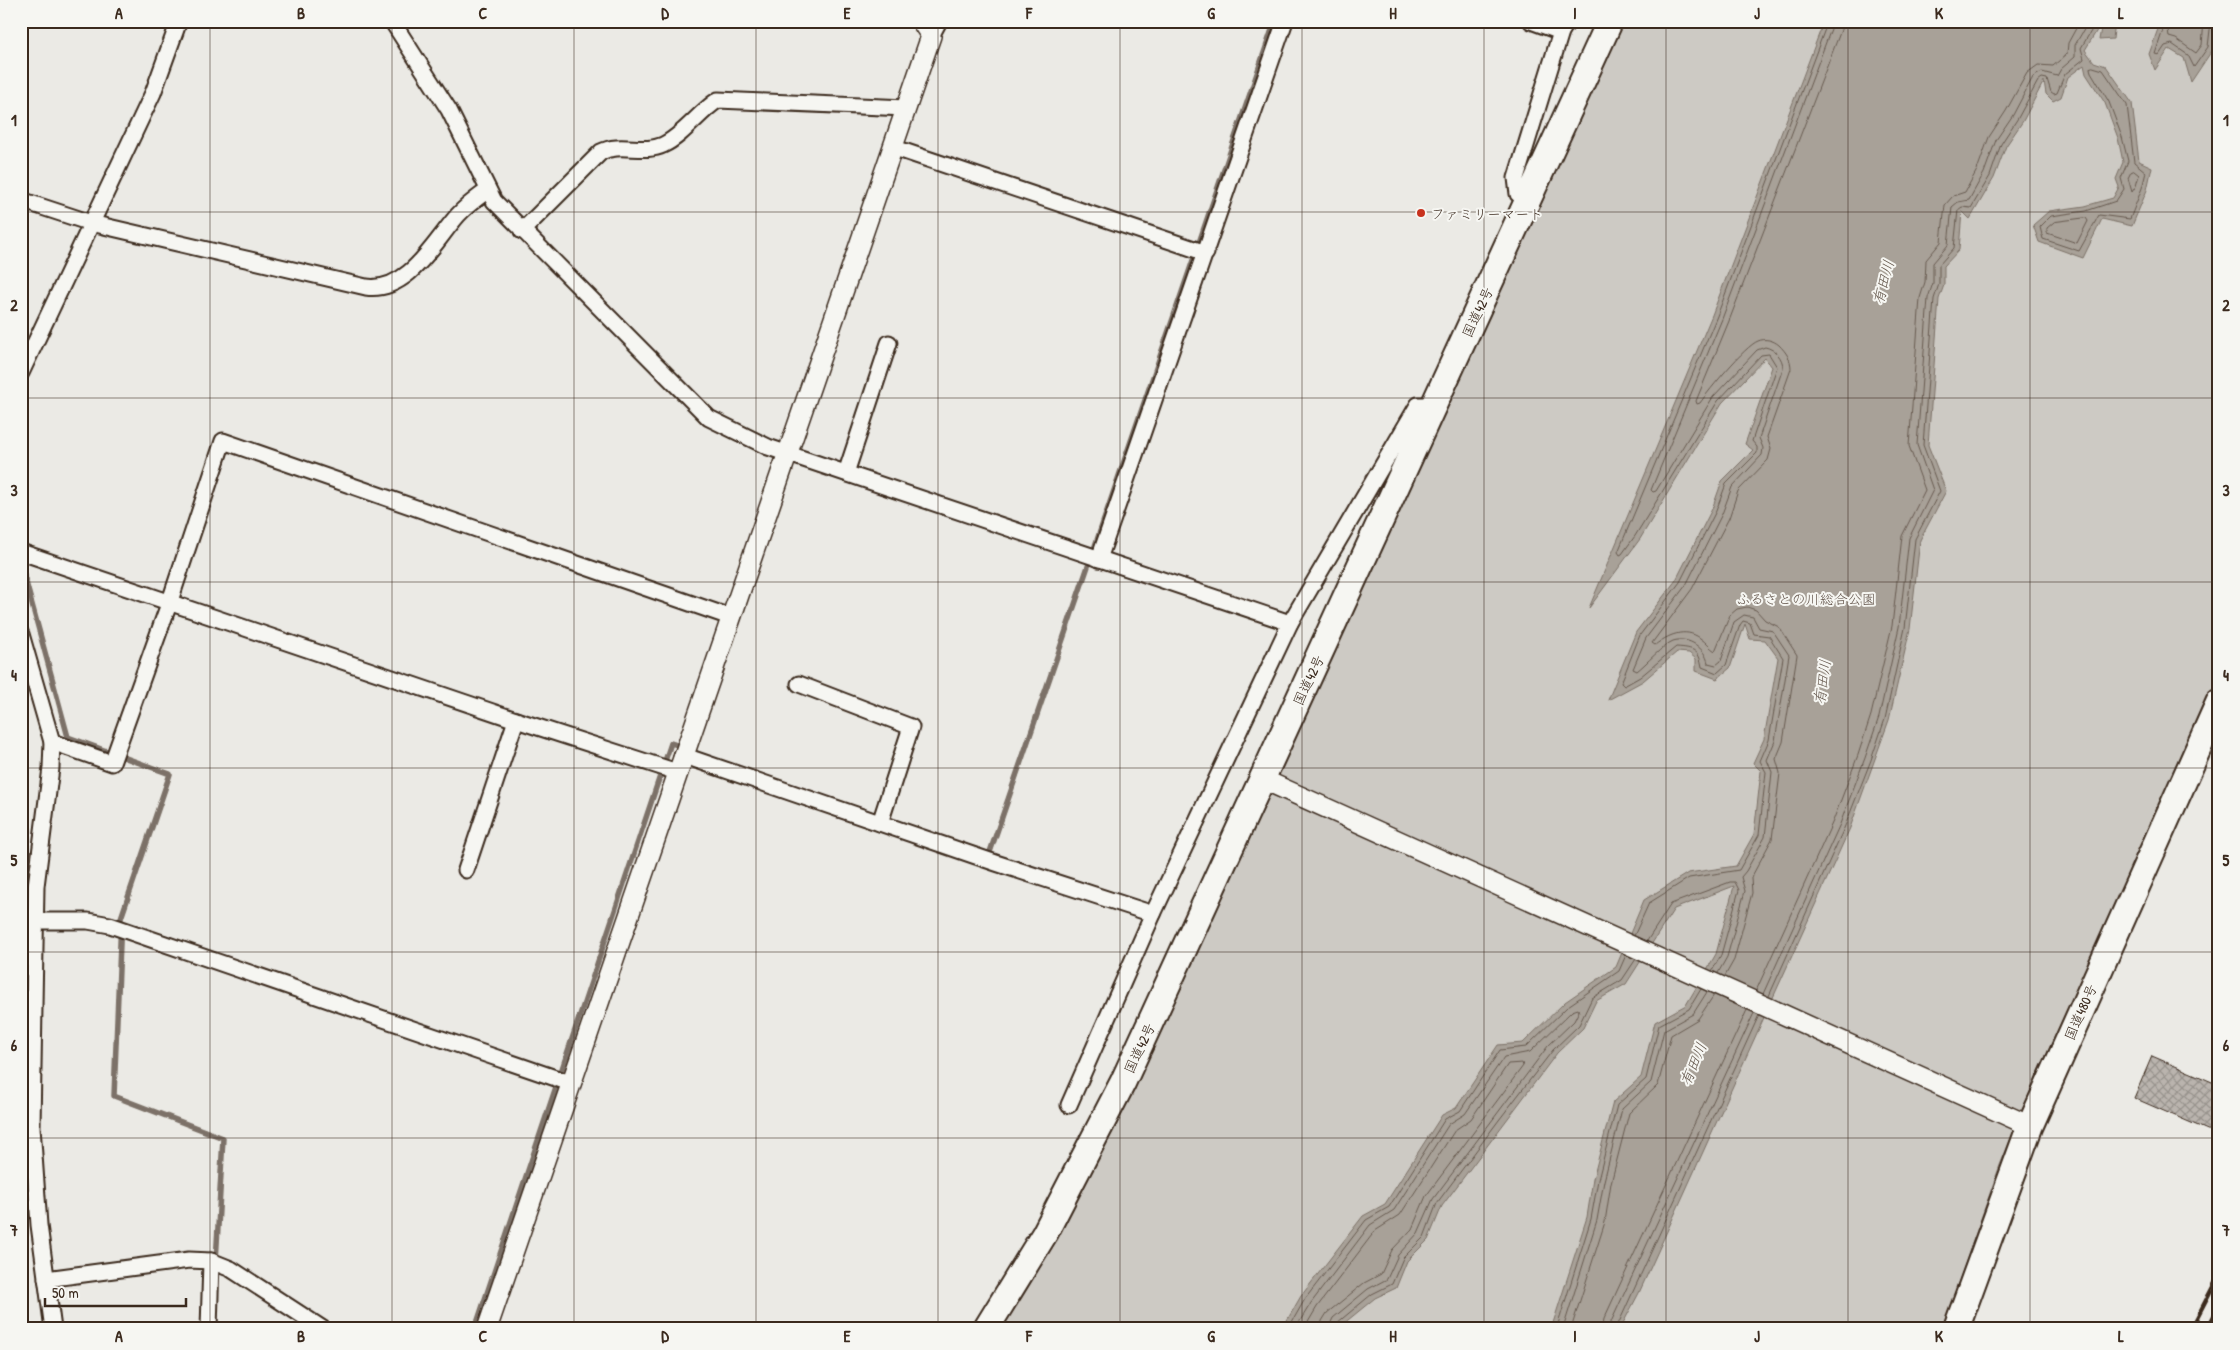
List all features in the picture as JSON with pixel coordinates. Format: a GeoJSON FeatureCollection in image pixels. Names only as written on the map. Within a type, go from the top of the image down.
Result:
{"type":"FeatureCollection","features":[{"type":"Feature","properties":{"kind":"highway","name":"国道42号"},"geometry":{"type":"LineString","coordinates":[[986,1329],[1045,1233],[1123,1082],[1271,783],[1434,405],[1610,21]]}},
{"type":"Feature","properties":{"kind":"highway","name":"国道480号"},"geometry":{"type":"LineString","coordinates":[[1956,1329],[2018,1121],[2219,702]]}},
{"type":"Feature","properties":{"kind":"street"},"geometry":{"type":"LineString","coordinates":[[21,373],[153,93],[179,21]]}},
{"type":"Feature","properties":{"kind":"street"},"geometry":{"type":"LineString","coordinates":[[392,21],[449,110],[494,201],[710,418],[768,447],[1290,623]]}},
{"type":"Feature","properties":{"kind":"street"},"geometry":{"type":"LineString","coordinates":[[1099,559],[1285,21]]}},
{"type":"Feature","properties":{"kind":"street"},"geometry":{"type":"LineString","coordinates":[[1528,202],[1518,194],[1516,178],[1564,26],[1531,21]]}},
{"type":"Feature","properties":{"kind":"street"},"geometry":{"type":"LineString","coordinates":[[487,1329],[906,108],[930,26]]}},
{"type":"Feature","properties":{"kind":"street"},"geometry":{"type":"LineString","coordinates":[[522,230],[601,152],[610,148],[662,146],[718,100],[906,108]]}},
{"type":"Feature","properties":{"kind":"street"},"geometry":{"type":"LineString","coordinates":[[892,147],[1206,253]]}},
{"type":"Feature","properties":{"kind":"street"},"geometry":{"type":"LineString","coordinates":[[21,200],[92,223],[356,285],[379,288],[390,285],[406,275],[460,214],[488,190]]}},
{"type":"Feature","properties":{"kind":"street"},"geometry":{"type":"LineString","coordinates":[[846,473],[889,343]]}},
{"type":"Feature","properties":{"kind":"street"},"geometry":{"type":"LineString","coordinates":[[1070,1105],[1153,914],[1290,623],[1418,405],[1434,405]]}},
{"type":"Feature","properties":{"kind":"street"},"geometry":{"type":"LineString","coordinates":[[52,742],[112,763],[170,601],[223,441],[730,617]]}},
{"type":"Feature","properties":{"kind":"street"},"geometry":{"type":"LineString","coordinates":[[21,552],[516,720],[680,764],[880,823],[1153,914]]}},
{"type":"Feature","properties":{"kind":"street"},"geometry":{"type":"LineString","coordinates":[[21,634],[52,742],[36,886],[27,1070],[35,1179],[53,1329]]}},
{"type":"Feature","properties":{"kind":"street"},"geometry":{"type":"LineString","coordinates":[[799,684],[911,727],[880,823]]}},
{"type":"Feature","properties":{"kind":"street"},"geometry":{"type":"LineString","coordinates":[[466,870],[516,720]]}},
{"type":"Feature","properties":{"kind":"street"},"geometry":{"type":"LineString","coordinates":[[1271,783],[2018,1121]]}},
{"type":"Feature","properties":{"kind":"street"},"geometry":{"type":"LineString","coordinates":[[35,921],[88,921],[110,925],[570,1083]]}},
{"type":"Feature","properties":{"kind":"street"},"geometry":{"type":"LineString","coordinates":[[46,1279],[189,1260],[211,1261],[232,1268],[323,1329]]}},
{"type":"Feature","properties":{"kind":"street"},"geometry":{"type":"LineString","coordinates":[[209,1329],[211,1261]]}},
{"type":"Feature","properties":{"kind":"green space","name":"ふるさとの川総合公園"},"geometry":{"type":"Polygon","coordinates":[[[1616,21],[2219,21],[2219,679],[2037,1075],[2000,1165],[1942,1329],[993,1329],[1616,21]]]}},
{"type":"Feature","properties":{"kind":"water","name":"有田川"},"geometry":{"type":"Polygon","coordinates":[[[1824,21],[2115,21],[2113,39],[2099,40],[2102,22],[2085,50],[2094,62],[2106,66],[2132,103],[2139,161],[2152,167],[2147,190],[2132,226],[2102,219],[2083,258],[2039,242],[2033,225],[2049,211],[2085,206],[2113,198],[2119,187],[2116,179],[2123,162],[2118,138],[2105,103],[2086,74],[2084,65],[2068,77],[2061,97],[2053,101],[2046,94],[2044,81],[2023,121],[2006,146],[1994,178],[1970,219],[1962,211],[1959,250],[1944,266],[1944,285],[1939,299],[1928,445],[1946,491],[1920,540],[1910,629],[1889,720],[1850,828],[1639,1293],[1620,1329],[1548,1329],[1553,1323],[1587,1217],[1593,1179],[1613,1102],[1641,1077],[1655,1022],[1686,1005],[1716,954],[1734,886],[1674,909],[1626,984],[1596,1001],[1583,1028],[1557,1053],[1442,1206],[1428,1240],[1407,1261],[1396,1288],[1375,1298],[1337,1329],[1282,1329],[1301,1296],[1363,1216],[1385,1204],[1442,1115],[1456,1108],[1498,1045],[1523,1043],[1565,1002],[1616,967],[1644,900],[1688,873],[1736,866],[1754,834],[1761,771],[1753,763],[1764,739],[1778,658],[1765,640],[1750,639],[1745,624],[1730,668],[1717,679],[1696,671],[1696,659],[1689,653],[1677,652],[1643,681],[1608,700],[1636,632],[1676,580],[1712,509],[1722,481],[1753,450],[1745,444],[1772,367],[1765,358],[1722,403],[1640,539],[1589,608],[1712,315],[1824,21]]]}},
{"type":"Feature","properties":{"kind":"water"},"geometry":{"type":"Polygon","coordinates":[[[2155,21],[2216,22],[2213,49],[2191,82],[2184,58],[2169,49],[2155,70],[2149,54],[2158,29],[2155,21]]]}},
{"type":"Feature","properties":{"kind":"building"},"geometry":{"type":"Polygon","coordinates":[[[2152,1056],[2219,1085],[2219,1135],[2134,1098],[2152,1056]]]}},
{"type":"Feature","properties":{"kind":"waterway"},"geometry":{"type":"LineString","coordinates":[[984,854],[989,855],[1275,21]]}},
{"type":"Feature","properties":{"kind":"waterway"},"geometry":{"type":"LineString","coordinates":[[21,564],[68,737],[170,774],[121,918],[114,1096],[223,1138],[216,1262]]}},
{"type":"Feature","properties":{"kind":"waterway"},"geometry":{"type":"LineString","coordinates":[[475,1329],[671,743],[683,747]]}},
{"type":"Feature","properties":{"kind":"railway"},"geometry":{"type":"LineString","coordinates":[[2191,1329],[2219,1275]]}},
{"type":"Feature","properties":{"kind":"railway"},"geometry":{"type":"LineString","coordinates":[[2207,1329],[2219,1306]]}},
{"type":"Feature","properties":{"kind":"place","name":"ファミリーマート"},"geometry":{"type":"Point","coordinates":[1421,213]}}]}
